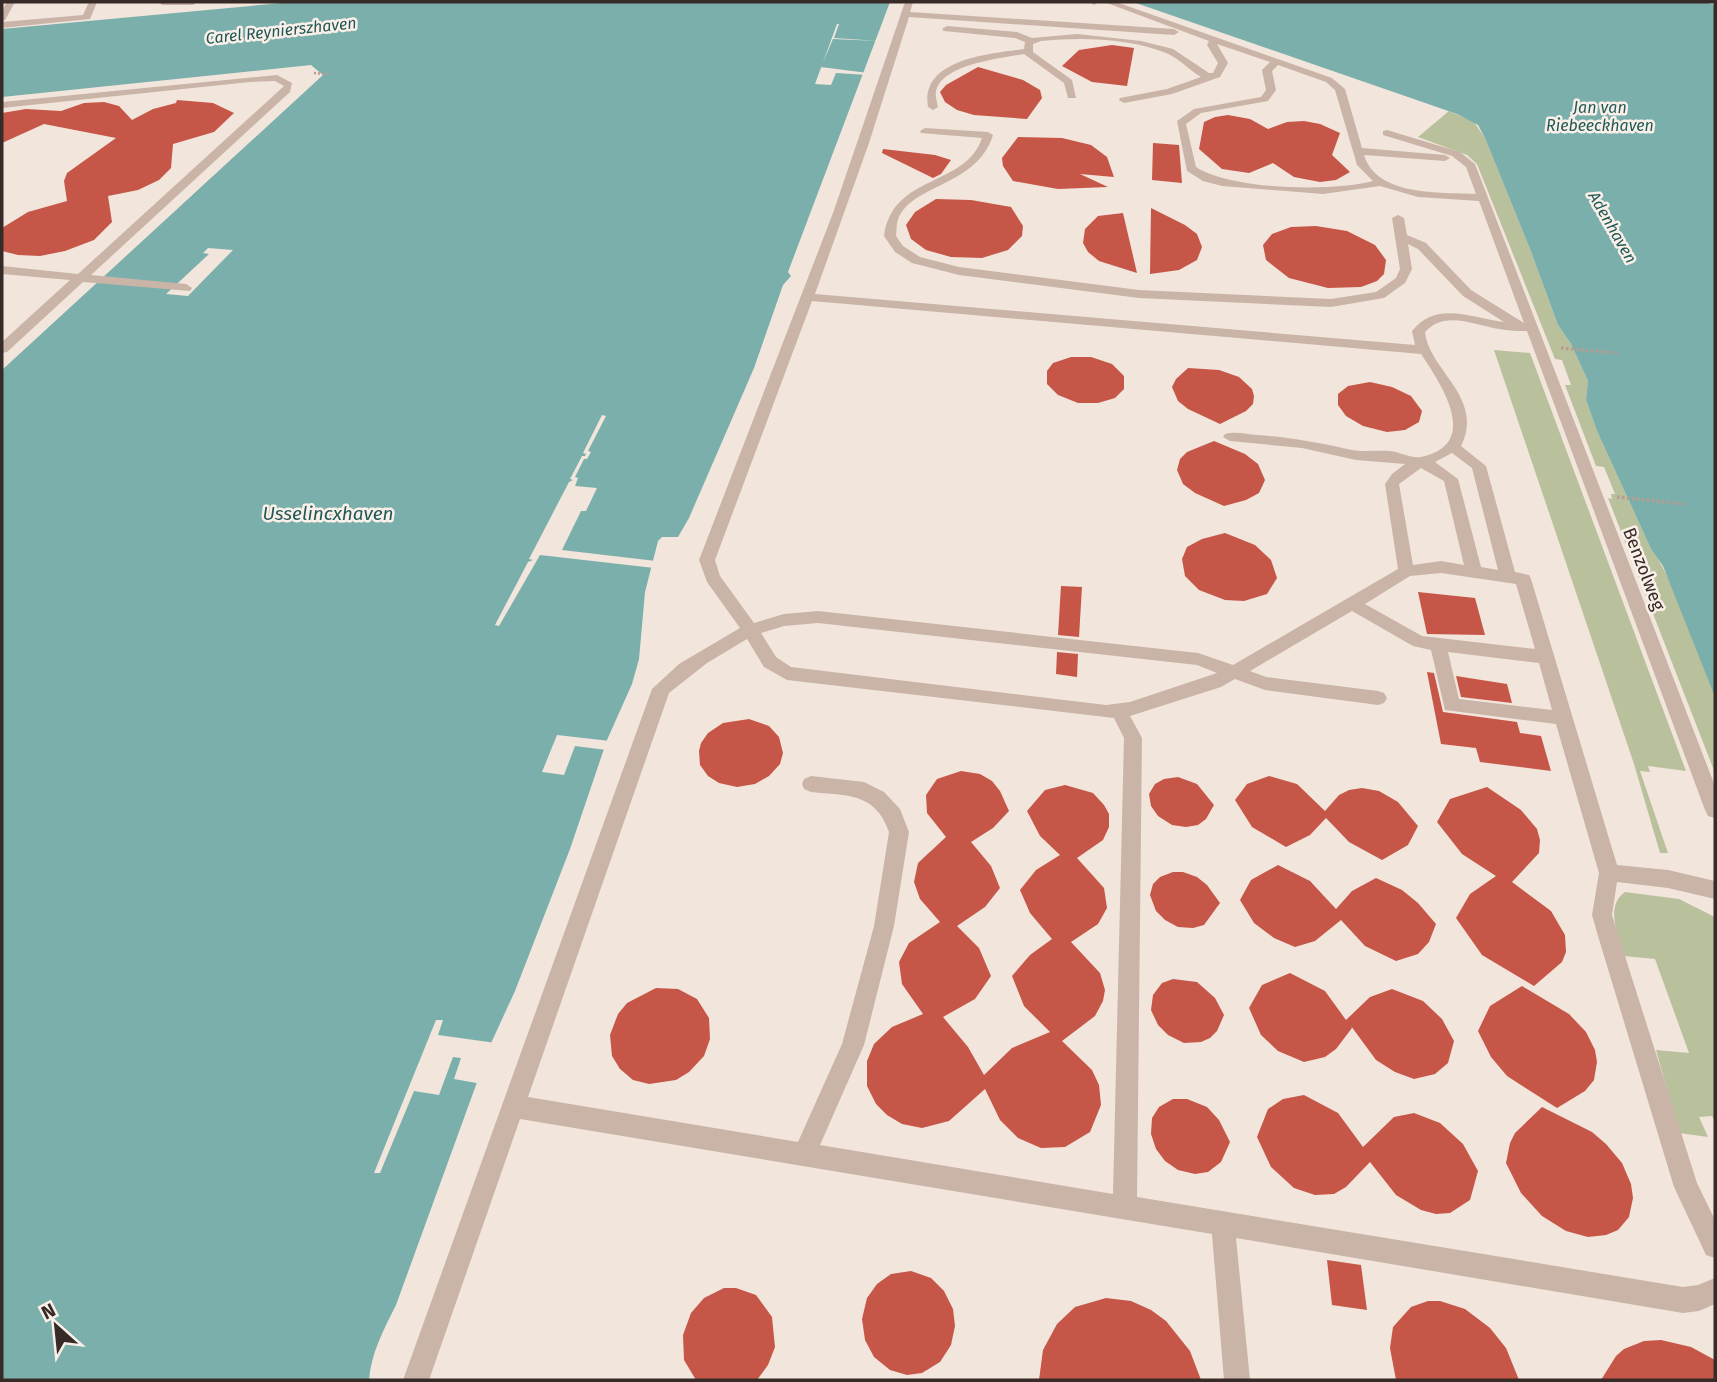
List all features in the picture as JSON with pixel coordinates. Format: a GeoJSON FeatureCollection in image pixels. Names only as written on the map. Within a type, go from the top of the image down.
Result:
{"type":"FeatureCollection","features":[{"type":"Feature","properties":{"kind":"street"},"geometry":{"type":"LineString","coordinates":[[2,18],[11,2]]}},
{"type":"Feature","properties":{"kind":"street"},"geometry":{"type":"LineString","coordinates":[[2,25],[87,17],[93,2]]}},
{"type":"Feature","properties":{"kind":"street"},"geometry":{"type":"LineString","coordinates":[[162,2],[193,2]]}},
{"type":"Feature","properties":{"kind":"street"},"geometry":{"type":"LineString","coordinates":[[1108,2],[1324,78],[1338,86],[1365,170],[1383,183],[1413,192],[1483,198]]}},
{"type":"Feature","properties":{"kind":"street"},"geometry":{"type":"LineString","coordinates":[[1190,31],[907,8],[806,297],[708,560],[713,578],[731,600],[770,662],[787,673],[1119,711],[1215,682],[1406,571],[1441,567],[1523,579],[1609,873],[1602,915],[1608,936],[1686,1187],[1715,1246]]}},
{"type":"Feature","properties":{"kind":"street"},"geometry":{"type":"LineString","coordinates":[[947,29],[1017,34],[1069,82],[1072,96]]}},
{"type":"Feature","properties":{"kind":"street"},"geometry":{"type":"LineString","coordinates":[[933,107],[929,94],[931,87],[948,70],[1066,38],[1147,44],[1174,53],[1198,72],[1211,78]]}},
{"type":"Feature","properties":{"kind":"street"},"geometry":{"type":"LineString","coordinates":[[1124,100],[1169,92],[1211,78],[1223,67],[1212,45],[1214,39]]}},
{"type":"Feature","properties":{"kind":"street"},"geometry":{"type":"LineString","coordinates":[[1277,61],[1267,70],[1271,90],[1264,99],[1198,111],[1181,123],[1191,169],[1207,179],[1222,183],[1323,191],[1352,190],[1383,183]]}},
{"type":"Feature","properties":{"kind":"street"},"geometry":{"type":"LineString","coordinates":[[2,105],[250,79],[277,78],[289,85],[287,90],[2,349]]}},
{"type":"Feature","properties":{"kind":"street"},"geometry":{"type":"LineString","coordinates":[[925,131],[988,135],[986,146],[978,157],[927,187],[905,204],[891,224],[890,236],[899,249],[928,264],[959,271],[1139,293],[1346,303],[1380,295],[1401,280],[1406,269],[1398,218]]}},
{"type":"Feature","properties":{"kind":"street"},"geometry":{"type":"LineString","coordinates":[[1387,133],[1461,157]]}},
{"type":"Feature","properties":{"kind":"street"},"geometry":{"type":"LineString","coordinates":[[1358,151],[1461,157]]}},
{"type":"Feature","properties":{"kind":"street","name":"Benzolweg"},"geometry":{"type":"LineString","coordinates":[[1461,157],[1471,166],[1530,332],[1715,810]]}},
{"type":"Feature","properties":{"kind":"street"},"geometry":{"type":"LineString","coordinates":[[1401,237],[1422,246],[1467,293],[1530,332]]}},
{"type":"Feature","properties":{"kind":"street"},"geometry":{"type":"LineString","coordinates":[[2,270],[186,288]]}},
{"type":"Feature","properties":{"kind":"street"},"geometry":{"type":"LineString","coordinates":[[806,297],[1425,350]]}},
{"type":"Feature","properties":{"kind":"street"},"geometry":{"type":"LineString","coordinates":[[1406,571],[1392,484],[1401,472],[1452,446],[1461,429],[1458,410],[1444,379],[1419,341],[1418,331],[1426,323],[1441,318],[1464,317],[1530,332]]}},
{"type":"Feature","properties":{"kind":"street"},"geometry":{"type":"LineString","coordinates":[[1230,437],[1302,443],[1356,455],[1393,456],[1420,461],[1451,479],[1474,572]]}},
{"type":"Feature","properties":{"kind":"street"},"geometry":{"type":"LineString","coordinates":[[1452,446],[1479,466],[1508,577]]}},
{"type":"Feature","properties":{"kind":"street"},"geometry":{"type":"LineString","coordinates":[[1351,603],[1419,642],[1546,657]]}},
{"type":"Feature","properties":{"kind":"street"},"geometry":{"type":"LineString","coordinates":[[416,1380],[661,690],[689,666],[751,631],[779,621],[818,617],[1198,659],[1265,682],[1378,698]]}},
{"type":"Feature","properties":{"kind":"street"},"geometry":{"type":"LineString","coordinates":[[1438,644],[1451,705],[1564,719]]}},
{"type":"Feature","properties":{"kind":"street"},"geometry":{"type":"LineString","coordinates":[[1119,711],[1133,738],[1125,1208]]}},
{"type":"Feature","properties":{"kind":"street"},"geometry":{"type":"LineString","coordinates":[[804,1154],[853,1045],[884,926],[899,832],[888,807],[871,793],[811,783]]}},
{"type":"Feature","properties":{"kind":"street"},"geometry":{"type":"LineString","coordinates":[[1609,873],[1668,879],[1715,890]]}},
{"type":"Feature","properties":{"kind":"street"},"geometry":{"type":"LineString","coordinates":[[513,1106],[1125,1208],[1224,1235],[1683,1300],[1699,1298],[1715,1291]]}},
{"type":"Feature","properties":{"kind":"street"},"geometry":{"type":"LineString","coordinates":[[1224,1235],[1237,1380]]}},
{"type":"Feature","properties":{"kind":"path"},"geometry":{"type":"LineString","coordinates":[[314,74],[329,74]]}},
{"type":"Feature","properties":{"kind":"path"},"geometry":{"type":"LineString","coordinates":[[1556,347],[1617,353]]}},
{"type":"Feature","properties":{"kind":"path"},"geometry":{"type":"LineString","coordinates":[[1609,496],[1685,504]]}},
{"type":"Feature","properties":{"kind":"green space"},"geometry":{"type":"Polygon","coordinates":[[[1449,111],[1474,122],[1485,138],[1558,325],[1571,344],[1588,381],[1586,400],[1597,431],[1697,644],[1715,697],[1715,773],[1608,498],[1612,499],[1611,494],[1615,494],[1604,467],[1596,466],[1565,385],[1571,385],[1562,360],[1555,359],[1477,164],[1467,155],[1418,137],[1449,111]]]}},
{"type":"Feature","properties":{"kind":"green space"},"geometry":{"type":"Polygon","coordinates":[[[1494,350],[1530,353],[1686,771],[1648,766],[1650,772],[1640,771],[1668,853],[1660,853],[1634,764],[1494,350]]]}},
{"type":"Feature","properties":{"kind":"green space"},"geometry":{"type":"Polygon","coordinates":[[[1625,892],[1679,899],[1715,917],[1715,1122],[1712,1116],[1699,1117],[1708,1137],[1679,1133],[1656,1050],[1689,1053],[1655,959],[1624,956],[1614,913],[1615,905],[1625,892]]]}},
{"type":"Feature","properties":{"kind":"water","name":"Usselincxhaven"},"geometry":{"type":"Polygon","coordinates":[[[293,2],[890,2],[788,272],[791,276],[783,285],[754,368],[689,518],[678,537],[662,537],[658,541],[645,592],[639,659],[632,684],[607,740],[570,849],[515,991],[492,1041],[396,1305],[375,1351],[369,1380],[2,1380],[2,370],[323,75],[311,65],[2,97],[2,29],[293,2]]]}},
{"type":"Feature","properties":{"kind":"water","name":"Jan van Riebeeckhaven"},"geometry":{"type":"Polygon","coordinates":[[[1133,2],[1704,2],[1715,5],[1715,697],[1663,566],[1651,549],[1597,431],[1586,400],[1588,381],[1571,344],[1558,325],[1530,249],[1478,125],[1457,114],[1133,2]]]}},
{"type":"Feature","properties":{"kind":"pier"},"geometry":{"type":"Polygon","coordinates":[[[837,24],[834,38],[879,41],[833,39],[823,63],[837,24]]]}},
{"type":"Feature","properties":{"kind":"pier"},"geometry":{"type":"Polygon","coordinates":[[[821,67],[868,73],[836,73],[831,85],[815,84],[821,67]]]}},
{"type":"Feature","properties":{"kind":"pier"},"geometry":{"type":"Polygon","coordinates":[[[208,248],[233,250],[188,296],[166,294],[209,254],[203,253],[208,248]]]}},
{"type":"Feature","properties":{"kind":"pier"},"geometry":{"type":"Polygon","coordinates":[[[602,415],[606,416],[588,451],[591,452],[587,459],[584,459],[575,477],[578,478],[575,486],[597,488],[586,511],[581,511],[562,550],[656,561],[654,568],[540,555],[499,626],[495,625],[528,562],[533,560],[529,559],[569,482],[573,480],[570,479],[582,456],[586,454],[583,453],[602,415]]]}},
{"type":"Feature","properties":{"kind":"pier"},"geometry":{"type":"Polygon","coordinates":[[[557,735],[610,741],[607,750],[575,746],[564,775],[542,772],[557,735]]]}},
{"type":"Feature","properties":{"kind":"pier"},"geometry":{"type":"Polygon","coordinates":[[[436,1020],[443,1020],[438,1035],[496,1043],[482,1084],[454,1079],[461,1058],[453,1057],[439,1095],[414,1091],[380,1173],[374,1173],[436,1020]]]}},
{"type":"Feature","properties":{"kind":"building"},"geometry":{"type":"Polygon","coordinates":[[[1112,45],[1134,48],[1127,86],[1092,82],[1062,66],[1079,50],[1112,45]]]}},
{"type":"Feature","properties":{"kind":"building"},"geometry":{"type":"Polygon","coordinates":[[[978,67],[1023,80],[1040,90],[1042,98],[1027,119],[974,115],[957,110],[945,102],[940,92],[946,85],[978,67]]]}},
{"type":"Feature","properties":{"kind":"building"},"geometry":{"type":"Polygon","coordinates":[[[177,100],[213,103],[234,113],[214,132],[173,144],[171,168],[159,180],[138,190],[108,196],[112,222],[94,240],[65,251],[40,256],[2,251],[2,228],[28,212],[67,201],[64,181],[67,173],[116,138],[44,124],[2,143],[2,113],[26,109],[61,111],[84,103],[104,102],[119,106],[132,120],[153,109],[176,103],[177,100]]]}},
{"type":"Feature","properties":{"kind":"building"},"geometry":{"type":"Polygon","coordinates":[[[1228,115],[1250,119],[1268,129],[1287,122],[1304,121],[1320,124],[1340,133],[1332,155],[1350,172],[1336,180],[1320,182],[1294,177],[1273,163],[1249,173],[1222,169],[1199,149],[1204,122],[1228,115]]]}},
{"type":"Feature","properties":{"kind":"building"},"geometry":{"type":"Polygon","coordinates":[[[1018,137],[1062,138],[1091,145],[1107,157],[1114,177],[1080,174],[1108,187],[1058,189],[1013,181],[1003,166],[1002,158],[1018,137]]]}},
{"type":"Feature","properties":{"kind":"building"},"geometry":{"type":"Polygon","coordinates":[[[1153,143],[1179,145],[1182,183],[1152,180],[1153,143]]]}},
{"type":"Feature","properties":{"kind":"building"},"geometry":{"type":"Polygon","coordinates":[[[883,149],[935,155],[951,160],[941,174],[933,178],[882,153],[883,149]]]}},
{"type":"Feature","properties":{"kind":"building"},"geometry":{"type":"Polygon","coordinates":[[[936,199],[971,200],[1011,207],[1023,226],[1022,236],[1008,250],[982,258],[951,257],[926,250],[911,239],[906,225],[915,212],[936,199]]]}},
{"type":"Feature","properties":{"kind":"building"},"geometry":{"type":"Polygon","coordinates":[[[1151,208],[1197,234],[1202,247],[1197,260],[1179,270],[1150,274],[1151,208]]]}},
{"type":"Feature","properties":{"kind":"building"},"geometry":{"type":"Polygon","coordinates":[[[1123,213],[1137,273],[1099,261],[1088,252],[1083,243],[1085,229],[1098,216],[1123,213]]]}},
{"type":"Feature","properties":{"kind":"building"},"geometry":{"type":"Polygon","coordinates":[[[1316,226],[1347,231],[1375,245],[1386,260],[1384,274],[1377,281],[1361,287],[1328,288],[1289,278],[1266,260],[1263,245],[1272,234],[1291,227],[1316,226]]]}},
{"type":"Feature","properties":{"kind":"building"},"geometry":{"type":"Polygon","coordinates":[[[1071,357],[1091,357],[1112,364],[1124,376],[1124,389],[1115,398],[1098,403],[1078,403],[1058,395],[1047,384],[1047,371],[1053,363],[1071,357]]]}},
{"type":"Feature","properties":{"kind":"building"},"geometry":{"type":"Polygon","coordinates":[[[1188,368],[1219,370],[1239,377],[1252,389],[1253,404],[1246,411],[1220,424],[1188,409],[1178,401],[1172,387],[1188,368]]]}},
{"type":"Feature","properties":{"kind":"building"},"geometry":{"type":"Polygon","coordinates":[[[1370,382],[1392,387],[1411,396],[1422,411],[1419,422],[1405,430],[1387,432],[1363,426],[1346,416],[1338,405],[1338,394],[1348,386],[1370,382]]]}},
{"type":"Feature","properties":{"kind":"building"},"geometry":{"type":"Polygon","coordinates":[[[1214,441],[1245,454],[1258,464],[1265,480],[1259,493],[1224,506],[1195,493],[1183,484],[1177,470],[1180,459],[1187,452],[1214,441]]]}},
{"type":"Feature","properties":{"kind":"building"},"geometry":{"type":"Polygon","coordinates":[[[1225,533],[1255,545],[1271,560],[1277,578],[1267,594],[1244,601],[1225,600],[1199,590],[1185,576],[1182,559],[1187,547],[1202,539],[1225,533]]]}},
{"type":"Feature","properties":{"kind":"building"},"geometry":{"type":"Polygon","coordinates":[[[1061,586],[1082,587],[1079,637],[1058,635],[1061,586]]]}},
{"type":"Feature","properties":{"kind":"building"},"geometry":{"type":"Polygon","coordinates":[[[1418,592],[1475,598],[1485,635],[1427,634],[1418,592]]]}},
{"type":"Feature","properties":{"kind":"building"},"geometry":{"type":"Polygon","coordinates":[[[1057,652],[1078,654],[1077,677],[1056,674],[1057,652]]]}},
{"type":"Feature","properties":{"kind":"building"},"geometry":{"type":"Polygon","coordinates":[[[1427,672],[1434,673],[1443,712],[1517,722],[1520,733],[1541,736],[1551,771],[1480,762],[1476,748],[1441,744],[1427,672]]]}},
{"type":"Feature","properties":{"kind":"building"},"geometry":{"type":"Polygon","coordinates":[[[1456,676],[1507,684],[1512,703],[1461,697],[1456,676]]]}},
{"type":"Feature","properties":{"kind":"building"},"geometry":{"type":"Polygon","coordinates":[[[749,719],[769,726],[779,737],[783,753],[780,764],[769,776],[755,784],[737,787],[719,783],[708,776],[700,765],[701,743],[708,733],[723,723],[749,719]]]}},
{"type":"Feature","properties":{"kind":"building"},"geometry":{"type":"Polygon","coordinates":[[[961,771],[980,774],[992,781],[1009,811],[993,828],[971,842],[991,866],[1000,888],[985,907],[957,926],[979,948],[991,976],[975,999],[943,1017],[968,1047],[984,1075],[1012,1048],[1050,1032],[1024,1006],[1012,976],[1030,955],[1052,939],[1030,913],[1020,890],[1036,870],[1060,855],[1040,836],[1027,811],[1045,790],[1065,785],[1093,793],[1109,814],[1109,827],[1103,840],[1077,858],[1104,888],[1107,908],[1098,924],[1071,942],[1100,973],[1105,990],[1103,1001],[1095,1016],[1062,1041],[1092,1070],[1099,1085],[1101,1105],[1090,1132],[1065,1147],[1041,1148],[1018,1138],[1000,1120],[985,1089],[949,1121],[922,1128],[902,1124],[887,1115],[876,1104],[867,1086],[867,1061],[874,1044],[892,1027],[923,1014],[902,984],[899,962],[909,943],[940,922],[920,899],[914,882],[918,863],[946,837],[927,813],[926,795],[937,779],[961,771]]]}},
{"type":"Feature","properties":{"kind":"building"},"geometry":{"type":"Polygon","coordinates":[[[1269,776],[1297,784],[1325,811],[1339,795],[1349,790],[1362,788],[1379,791],[1398,802],[1418,826],[1408,845],[1382,860],[1349,842],[1326,818],[1310,835],[1286,847],[1252,827],[1235,800],[1247,784],[1269,776]]]}},
{"type":"Feature","properties":{"kind":"building"},"geometry":{"type":"Polygon","coordinates":[[[1178,777],[1197,784],[1214,805],[1206,819],[1198,825],[1172,825],[1158,816],[1151,806],[1149,794],[1155,784],[1164,779],[1178,777]]]}},
{"type":"Feature","properties":{"kind":"building"},"geometry":{"type":"Polygon","coordinates":[[[1487,787],[1521,810],[1537,829],[1539,853],[1512,882],[1551,911],[1565,935],[1566,952],[1562,962],[1534,986],[1482,955],[1456,918],[1470,894],[1496,876],[1462,854],[1437,822],[1450,799],[1487,787]]]}},
{"type":"Feature","properties":{"kind":"building"},"geometry":{"type":"Polygon","coordinates":[[[1278,865],[1310,881],[1336,909],[1352,891],[1376,878],[1402,890],[1418,903],[1436,924],[1429,942],[1418,954],[1396,961],[1365,946],[1341,920],[1315,941],[1295,947],[1274,938],[1254,923],[1240,900],[1251,880],[1278,865]]]}},
{"type":"Feature","properties":{"kind":"building"},"geometry":{"type":"Polygon","coordinates":[[[1173,872],[1197,877],[1207,885],[1220,903],[1204,925],[1193,928],[1178,927],[1156,911],[1150,895],[1153,884],[1160,877],[1173,872]]]}},
{"type":"Feature","properties":{"kind":"building"},"geometry":{"type":"Polygon","coordinates":[[[1290,973],[1325,991],[1346,1020],[1370,997],[1392,989],[1423,1001],[1442,1019],[1454,1041],[1448,1063],[1435,1074],[1414,1079],[1395,1072],[1376,1060],[1351,1026],[1336,1049],[1325,1057],[1304,1062],[1278,1051],[1261,1035],[1249,1008],[1262,985],[1290,973]]]}},
{"type":"Feature","properties":{"kind":"building"},"geometry":{"type":"Polygon","coordinates":[[[1173,979],[1197,982],[1215,998],[1224,1015],[1217,1031],[1210,1038],[1201,1042],[1184,1043],[1168,1035],[1158,1025],[1151,1010],[1153,995],[1162,983],[1173,979]]]}},
{"type":"Feature","properties":{"kind":"building"},"geometry":{"type":"Polygon","coordinates":[[[1522,986],[1569,1014],[1586,1032],[1595,1050],[1597,1062],[1594,1080],[1585,1091],[1557,1108],[1507,1076],[1491,1057],[1478,1031],[1490,1006],[1522,986]]]}},
{"type":"Feature","properties":{"kind":"building"},"geometry":{"type":"Polygon","coordinates":[[[656,988],[678,989],[697,999],[709,1018],[710,1039],[704,1056],[689,1072],[676,1080],[649,1084],[633,1080],[620,1069],[612,1056],[610,1035],[618,1014],[627,1003],[656,988]]]}},
{"type":"Feature","properties":{"kind":"building"},"geometry":{"type":"Polygon","coordinates":[[[1304,1095],[1338,1113],[1363,1147],[1394,1117],[1414,1113],[1440,1123],[1463,1144],[1478,1171],[1470,1200],[1450,1213],[1436,1214],[1421,1210],[1396,1195],[1370,1162],[1346,1187],[1334,1194],[1315,1195],[1294,1188],[1271,1167],[1257,1137],[1268,1109],[1283,1099],[1304,1095]]]}},
{"type":"Feature","properties":{"kind":"building"},"geometry":{"type":"Polygon","coordinates":[[[1173,1099],[1187,1099],[1207,1107],[1219,1120],[1230,1142],[1221,1162],[1208,1172],[1195,1174],[1178,1170],[1165,1161],[1156,1149],[1151,1134],[1152,1118],[1159,1107],[1173,1099]]]}},
{"type":"Feature","properties":{"kind":"building"},"geometry":{"type":"Polygon","coordinates":[[[1542,1107],[1592,1132],[1622,1163],[1631,1184],[1633,1198],[1629,1217],[1618,1230],[1606,1235],[1588,1237],[1566,1231],[1542,1216],[1521,1193],[1506,1163],[1510,1143],[1515,1133],[1542,1107]]]}},
{"type":"Feature","properties":{"kind":"building"},"geometry":{"type":"Polygon","coordinates":[[[1327,1260],[1361,1265],[1367,1310],[1332,1305],[1327,1260]]]}},
{"type":"Feature","properties":{"kind":"building"},"geometry":{"type":"Polygon","coordinates":[[[911,1271],[931,1278],[944,1291],[953,1309],[955,1326],[951,1345],[940,1362],[922,1373],[907,1375],[890,1370],[874,1357],[865,1340],[862,1319],[867,1298],[877,1284],[891,1274],[911,1271]]]}},
{"type":"Feature","properties":{"kind":"building"},"geometry":{"type":"Polygon","coordinates":[[[724,1288],[736,1288],[756,1295],[772,1317],[775,1347],[768,1365],[757,1380],[696,1380],[684,1360],[683,1335],[691,1313],[704,1298],[724,1288]]]}},
{"type":"Feature","properties":{"kind":"building"},"geometry":{"type":"Polygon","coordinates":[[[1106,1298],[1131,1301],[1151,1310],[1166,1321],[1190,1351],[1201,1380],[1039,1380],[1043,1350],[1057,1324],[1075,1307],[1106,1298]]]}},
{"type":"Feature","properties":{"kind":"building"},"geometry":{"type":"Polygon","coordinates":[[[1428,1301],[1440,1301],[1465,1309],[1490,1328],[1506,1348],[1519,1380],[1396,1380],[1390,1348],[1393,1327],[1411,1307],[1428,1301]]]}},
{"type":"Feature","properties":{"kind":"building"},"geometry":{"type":"Polygon","coordinates":[[[1661,1340],[1691,1347],[1715,1360],[1715,1380],[1601,1380],[1616,1356],[1624,1349],[1644,1341],[1661,1340]]]}},
{"type":"Feature","properties":{"kind":"water label","name":"Carel Reynierszhaven"},"geometry":{"type":"Point","coordinates":[281,30]}},
{"type":"Feature","properties":{"kind":"water label","name":"Adenhaven"},"geometry":{"type":"Point","coordinates":[1613,227]}}]}
